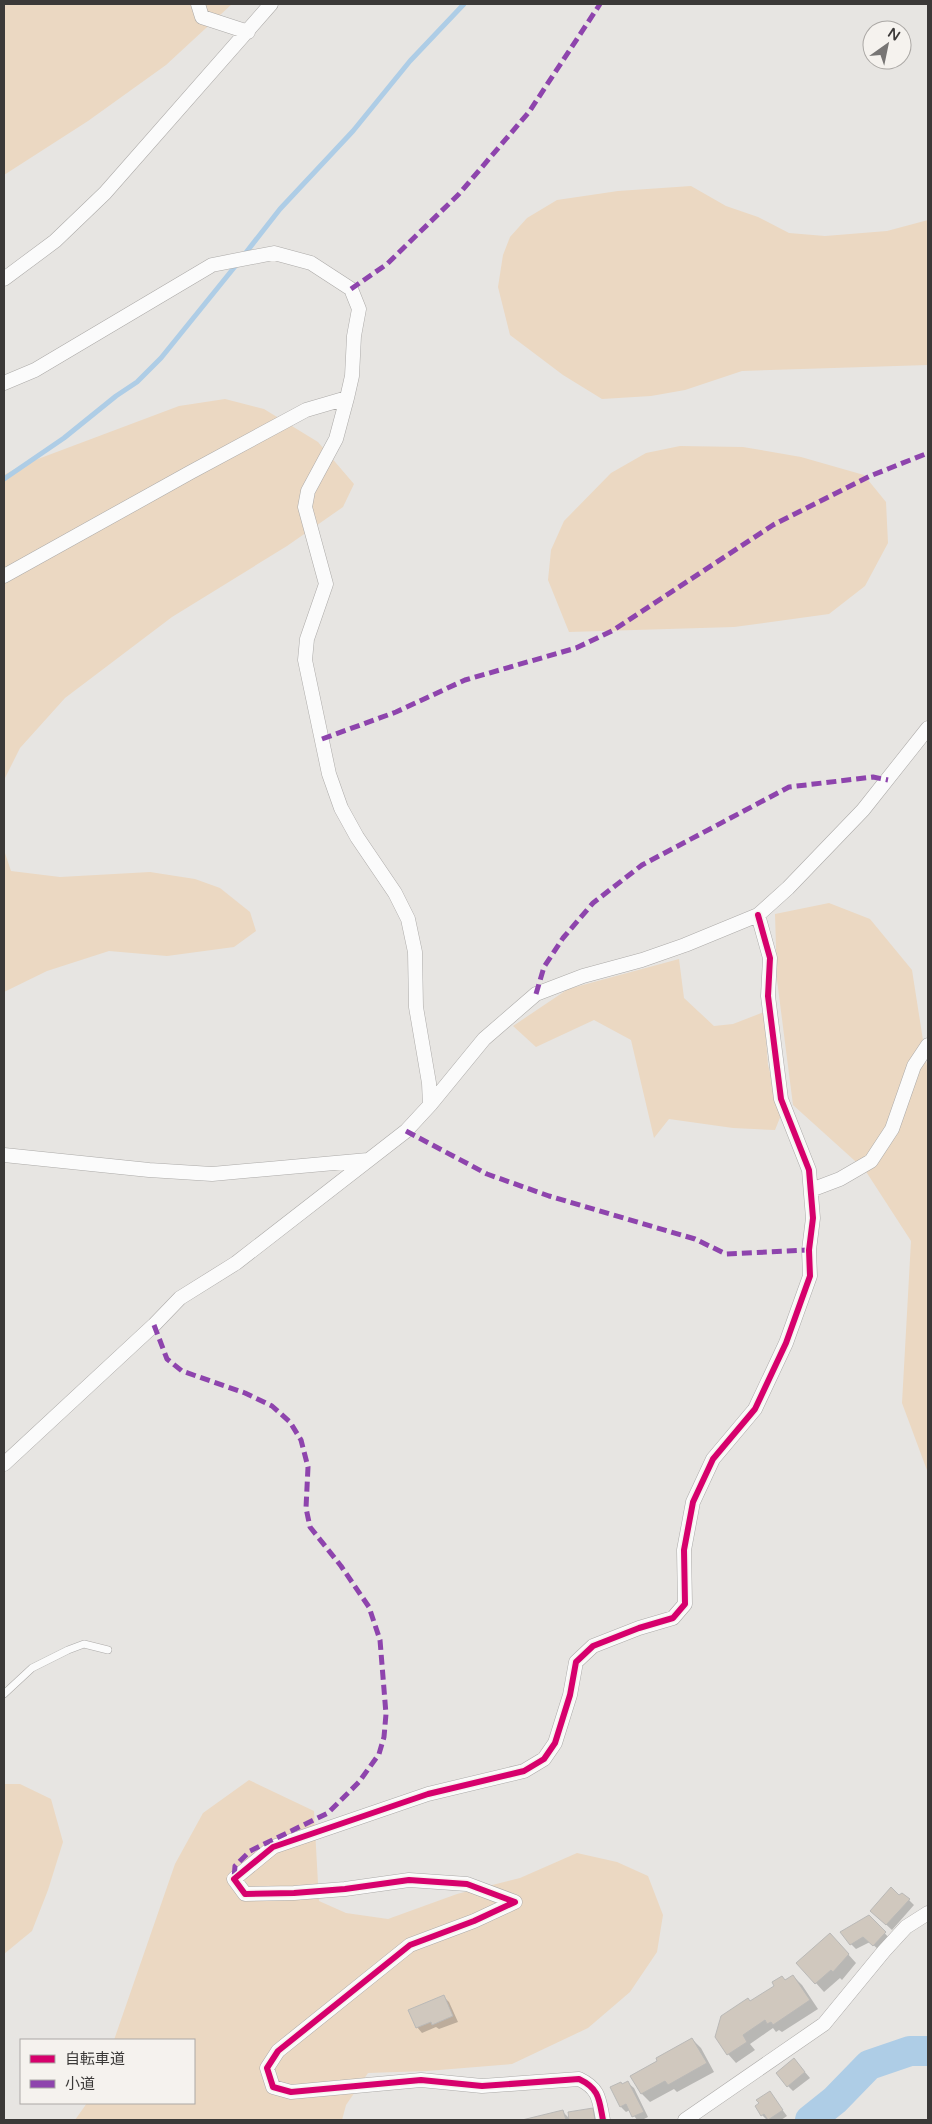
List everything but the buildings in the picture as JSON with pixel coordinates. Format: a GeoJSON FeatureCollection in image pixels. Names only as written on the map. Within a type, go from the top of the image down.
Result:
{"type":"FeatureCollection","features":[{"type":"Feature","properties":{"kind":"street"},"geometry":{"type":"LineString","coordinates":[[198,4],[202,17],[248,32]]}},
{"type":"Feature","properties":{"kind":"street"},"geometry":{"type":"LineString","coordinates":[[4,279],[54,241],[105,193],[271,4]]}},
{"type":"Feature","properties":{"kind":"street"},"geometry":{"type":"LineString","coordinates":[[4,383],[35,370],[212,265],[274,253],[311,263],[351,289],[358,308],[354,336],[352,376],[336,439],[308,491],[304,508],[326,584],[307,640],[305,660],[329,774],[341,808],[357,837],[395,893],[408,919],[415,952],[416,1007],[429,1083],[430,1104]]}},
{"type":"Feature","properties":{"kind":"street"},"geometry":{"type":"LineString","coordinates":[[4,576],[306,410],[347,398]]}},
{"type":"Feature","properties":{"kind":"street"},"geometry":{"type":"LineString","coordinates":[[4,1464],[154,1325],[180,1298],[236,1263],[406,1131],[484,1039],[536,994],[583,976],[668,951],[758,915],[788,888],[863,810],[928,728]]}},
{"type":"Feature","properties":{"kind":"street"},"geometry":{"type":"LineString","coordinates":[[603,2120],[598,2095],[590,2084],[579,2079],[482,2086],[421,2080],[291,2092],[273,2087],[267,2068],[278,2051],[410,1945],[474,1921],[515,1902],[467,1884],[409,1880],[328,1890],[245,1894],[234,1879],[273,1846],[428,1794],[524,1771],[544,1759],[554,1743],[570,1695],[576,1662],[593,1646],[639,1628],[673,1618],[685,1604],[684,1550],[693,1502],[713,1459],[755,1409],[786,1343],[810,1276],[809,1250],[813,1218],[809,1170],[781,1099],[768,996],[770,958],[758,915]]}},
{"type":"Feature","properties":{"kind":"street"},"geometry":{"type":"LineString","coordinates":[[811,1190],[840,1179],[871,1161],[892,1129],[914,1066],[928,1045]]}},
{"type":"Feature","properties":{"kind":"street"},"geometry":{"type":"LineString","coordinates":[[4,1155],[149,1170],[212,1174],[368,1160]]}},
{"type":"Feature","properties":{"kind":"street"},"geometry":{"type":"LineString","coordinates":[[686,2120],[824,2024],[906,1927],[924,1916],[928,1902]]}},
{"type":"Feature","properties":{"kind":"lane"},"geometry":{"type":"LineString","coordinates":[[4,1694],[32,1668],[68,1650],[84,1644],[108,1650]]}},
{"type":"Feature","properties":{"kind":"shaded area"},"geometry":{"type":"Polygon","coordinates":[[[4,4],[232,4],[166,65],[88,121],[4,175],[4,4]]]}},
{"type":"Feature","properties":{"kind":"shaded area"},"geometry":{"type":"Polygon","coordinates":[[[691,186],[726,206],[758,217],[789,233],[825,236],[887,231],[928,220],[928,365],[742,371],[685,390],[651,396],[602,399],[563,375],[510,335],[498,287],[503,255],[510,237],[527,218],[557,200],[618,191],[691,186]]]}},
{"type":"Feature","properties":{"kind":"shaded area"},"geometry":{"type":"Polygon","coordinates":[[[225,399],[264,409],[318,442],[354,484],[343,507],[287,546],[172,617],[65,698],[20,748],[4,780],[4,475],[22,465],[179,406],[225,399]]]}},
{"type":"Feature","properties":{"kind":"shaded area"},"geometry":{"type":"Polygon","coordinates":[[[680,446],[743,447],[801,457],[864,475],[886,502],[888,543],[865,586],[829,614],[734,627],[569,632],[548,580],[551,550],[564,521],[611,473],[646,453],[680,446]]]}},
{"type":"Feature","properties":{"kind":"shaded area"},"geometry":{"type":"Polygon","coordinates":[[[4,850],[11,871],[60,877],[150,872],[195,879],[220,888],[250,912],[256,931],[234,947],[167,956],[109,951],[47,971],[4,992],[4,850]]]}},
{"type":"Feature","properties":{"kind":"shaded area"},"geometry":{"type":"Polygon","coordinates":[[[829,903],[870,919],[912,970],[928,1072],[928,1473],[902,1403],[911,1241],[865,1170],[793,1105],[777,980],[775,914],[829,903]]]}},
{"type":"Feature","properties":{"kind":"shaded area"},"geometry":{"type":"Polygon","coordinates":[[[679,959],[684,998],[714,1026],[733,1024],[764,1012],[768,1065],[781,1115],[775,1130],[733,1128],[669,1119],[654,1138],[631,1040],[594,1020],[536,1047],[513,1026],[568,989],[679,959]]]}},
{"type":"Feature","properties":{"kind":"shaded area"},"geometry":{"type":"Polygon","coordinates":[[[249,1780],[314,1811],[319,1901],[346,1913],[388,1919],[457,1894],[520,1878],[577,1853],[617,1862],[648,1876],[663,1915],[657,1952],[630,1992],[588,2028],[512,2064],[427,2071],[368,2073],[346,2105],[342,2120],[75,2120],[86,2104],[195,2104],[195,2039],[114,2039],[175,1864],[203,1813],[249,1780]]]}},
{"type":"Feature","properties":{"kind":"shaded area"},"geometry":{"type":"Polygon","coordinates":[[[4,1784],[20,1784],[51,1799],[63,1842],[48,1890],[32,1931],[4,1954],[4,1784]]]}},
{"type":"Feature","properties":{"kind":"waterway"},"geometry":{"type":"LineString","coordinates":[[244,255],[280,209],[353,131],[410,61],[464,4]]}},
{"type":"Feature","properties":{"kind":"waterway"},"geometry":{"type":"LineString","coordinates":[[4,479],[64,438],[116,396],[137,382],[161,358],[237,264]]}},
{"type":"Feature","properties":{"kind":"waterway"},"geometry":{"type":"LineString","coordinates":[[810,2120],[835,2100],[869,2065],[910,2051],[928,2051]]}},
{"type":"Feature","properties":{"kind":"marked path"},"geometry":{"type":"LineString","coordinates":[[351,289],[387,264],[459,194],[529,112],[600,4]]}},
{"type":"Feature","properties":{"kind":"marked path"},"geometry":{"type":"LineString","coordinates":[[322,739],[396,712],[465,680],[576,648],[612,631],[773,525],[870,476],[928,453]]}},
{"type":"Feature","properties":{"kind":"marked path"},"geometry":{"type":"LineString","coordinates":[[536,994],[544,967],[563,938],[593,903],[642,865],[789,787],[873,777],[888,780]]}},
{"type":"Feature","properties":{"kind":"marked path"},"geometry":{"type":"LineString","coordinates":[[406,1131],[487,1174],[549,1196],[695,1239],[726,1254],[809,1250]]}},
{"type":"Feature","properties":{"kind":"marked path"},"geometry":{"type":"LineString","coordinates":[[154,1325],[167,1359],[182,1371],[245,1393],[272,1406],[290,1422],[301,1440],[308,1467],[306,1508],[310,1527],[341,1566],[369,1607],[380,1640],[386,1714],[384,1737],[379,1754],[359,1782],[328,1813],[250,1851],[235,1866],[234,1879]]}},
{"type":"Feature","properties":{"kind":"cycle path"},"geometry":{"type":"LineString","coordinates":[[603,2120],[595,2091],[579,2079],[482,2086],[421,2080],[291,2092],[273,2087],[267,2068],[278,2051],[410,1945],[474,1921],[515,1902],[467,1884],[409,1880],[345,1889],[245,1894],[234,1879],[273,1847],[428,1794],[524,1771],[544,1759],[555,1743],[570,1695],[576,1662],[593,1646],[639,1628],[673,1618],[685,1604],[684,1550],[693,1502],[713,1459],[755,1409],[786,1343],[810,1276],[809,1250],[813,1218],[809,1170],[781,1099],[768,996],[770,958],[758,915]]}}]}
